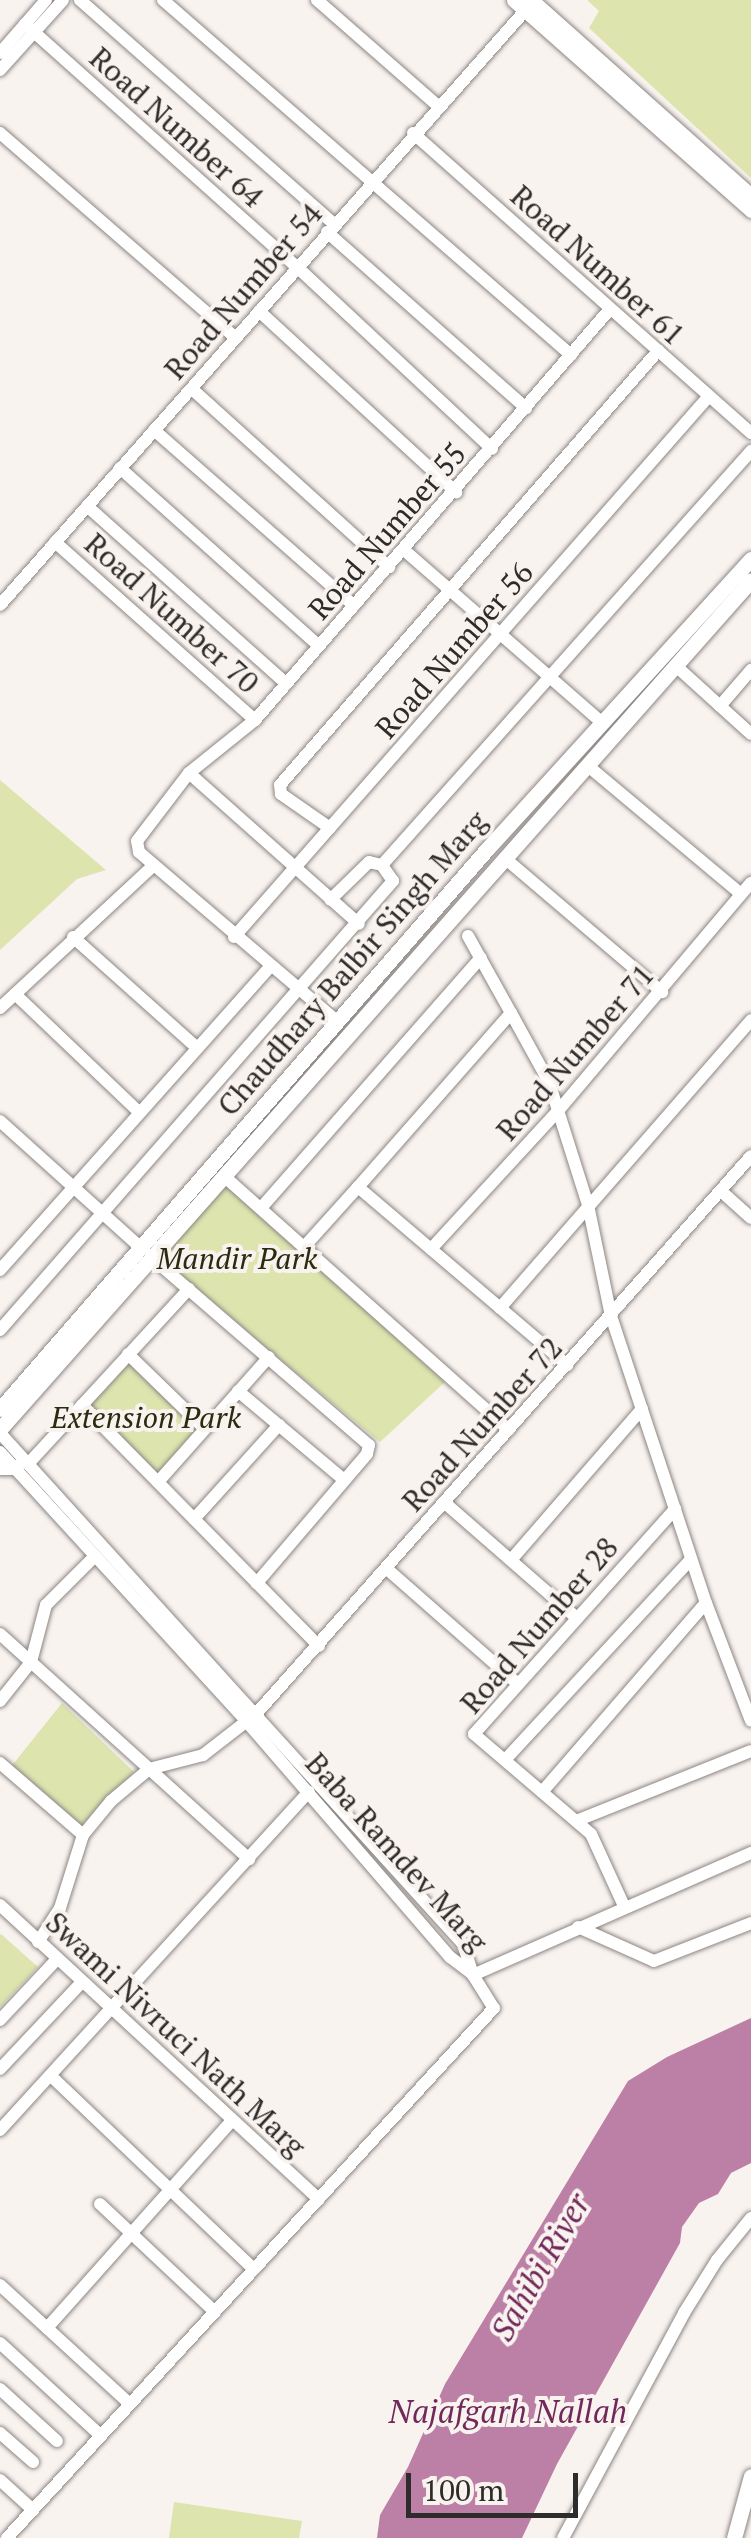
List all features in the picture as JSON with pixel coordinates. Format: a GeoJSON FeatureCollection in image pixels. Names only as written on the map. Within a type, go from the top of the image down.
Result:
{"type":"FeatureCollection","features":[{"type":"Feature","properties":{"kind":"street"},"geometry":{"type":"LineString","coordinates":[[0,70],[46,0]]}},
{"type":"Feature","properties":{"kind":"street"},"geometry":{"type":"LineString","coordinates":[[0,53],[63,0]]}},
{"type":"Feature","properties":{"kind":"street"},"geometry":{"type":"LineString","coordinates":[[80,0],[526,408]]}},
{"type":"Feature","properties":{"kind":"street"},"geometry":{"type":"LineString","coordinates":[[163,0],[571,355]]}},
{"type":"Feature","properties":{"kind":"street"},"geometry":{"type":"LineString","coordinates":[[318,0],[437,105]]}},
{"type":"Feature","properties":{"kind":"street"},"geometry":{"type":"LineString","coordinates":[[528,2],[751,196]]}},
{"type":"Feature","properties":{"kind":"street"},"geometry":{"type":"LineString","coordinates":[[528,2],[751,210]]}},
{"type":"Feature","properties":{"kind":"street","name":"Road Number 54"},"geometry":{"type":"LineString","coordinates":[[0,605],[528,2]]}},
{"type":"Feature","properties":{"kind":"street","name":"Road Number 64"},"geometry":{"type":"LineString","coordinates":[[30,29],[296,266],[492,450]]}},
{"type":"Feature","properties":{"kind":"street"},"geometry":{"type":"LineString","coordinates":[[0,133],[235,338]]}},
{"type":"Feature","properties":{"kind":"street","name":"Road Number 61"},"geometry":{"type":"LineString","coordinates":[[413,133],[751,433]]}},
{"type":"Feature","properties":{"kind":"street","name":"Road Number 55"},"geometry":{"type":"LineString","coordinates":[[154,865],[138,852],[137,842],[190,773],[255,720],[456,492],[610,309]]}},
{"type":"Feature","properties":{"kind":"street"},"geometry":{"type":"LineString","coordinates":[[259,311],[456,492]]}},
{"type":"Feature","properties":{"kind":"street"},"geometry":{"type":"LineString","coordinates":[[330,828],[281,794],[280,785],[658,351]]}},
{"type":"Feature","properties":{"kind":"street"},"geometry":{"type":"LineString","coordinates":[[192,388],[389,567]]}},
{"type":"Feature","properties":{"kind":"street","name":"Road Number 56"},"geometry":{"type":"LineString","coordinates":[[234,936],[710,396]]}},
{"type":"Feature","properties":{"kind":"street"},"geometry":{"type":"LineString","coordinates":[[154,430],[354,606]]}},
{"type":"Feature","properties":{"kind":"street"},"geometry":{"type":"LineString","coordinates":[[382,865],[751,451]]}},
{"type":"Feature","properties":{"kind":"street"},"geometry":{"type":"LineString","coordinates":[[120,468],[319,646]]}},
{"type":"Feature","properties":{"kind":"street"},"geometry":{"type":"LineString","coordinates":[[86,506],[286,683]]}},
{"type":"Feature","properties":{"kind":"street","name":"Road Number 70"},"geometry":{"type":"LineString","coordinates":[[55,542],[255,720]]}},
{"type":"Feature","properties":{"kind":"street"},"geometry":{"type":"LineString","coordinates":[[404,550],[602,723]]}},
{"type":"Feature","properties":{"kind":"street","name":"Chaudhary Balbir Singh Marg"},"geometry":{"type":"LineString","coordinates":[[0,1431],[338,1022],[751,559]]}},
{"type":"Feature","properties":{"kind":"street","name":"Chaudhary Balbir Singh Marg"},"geometry":{"type":"LineString","coordinates":[[0,1409],[146,1252],[225,1177],[750,582]]}},
{"type":"Feature","properties":{"kind":"street"},"geometry":{"type":"LineString","coordinates":[[676,666],[751,734]]}},
{"type":"Feature","properties":{"kind":"street"},"geometry":{"type":"LineString","coordinates":[[720,706],[751,670]]}},
{"type":"Feature","properties":{"kind":"street"},"geometry":{"type":"LineString","coordinates":[[588,766],[746,888]]}},
{"type":"Feature","properties":{"kind":"street"},"geometry":{"type":"LineString","coordinates":[[190,773],[359,924]]}},
{"type":"Feature","properties":{"kind":"street"},"geometry":{"type":"LineString","coordinates":[[506,860],[662,992]]}},
{"type":"Feature","properties":{"kind":"street"},"geometry":{"type":"LineString","coordinates":[[330,900],[367,864],[382,865]]}},
{"type":"Feature","properties":{"kind":"street"},"geometry":{"type":"LineString","coordinates":[[0,1008],[154,865],[338,1022]]}},
{"type":"Feature","properties":{"kind":"street"},"geometry":{"type":"LineString","coordinates":[[0,1330],[359,924],[393,881],[382,865]]}},
{"type":"Feature","properties":{"kind":"street","name":"Road Number 71"},"geometry":{"type":"LineString","coordinates":[[431,1249],[662,992],[746,888]]}},
{"type":"Feature","properties":{"kind":"street"},"geometry":{"type":"LineString","coordinates":[[468,936],[549,1082],[588,1205],[611,1316],[706,1603],[751,1720]]}},
{"type":"Feature","properties":{"kind":"street"},"geometry":{"type":"LineString","coordinates":[[74,938],[194,1046]]}},
{"type":"Feature","properties":{"kind":"street"},"geometry":{"type":"LineString","coordinates":[[261,1208],[481,958]]}},
{"type":"Feature","properties":{"kind":"street"},"geometry":{"type":"LineString","coordinates":[[0,1270],[194,1046],[270,966]]}},
{"type":"Feature","properties":{"kind":"street"},"geometry":{"type":"LineString","coordinates":[[15,994],[138,1111]]}},
{"type":"Feature","properties":{"kind":"street"},"geometry":{"type":"LineString","coordinates":[[304,1248],[510,1013]]}},
{"type":"Feature","properties":{"kind":"street"},"geometry":{"type":"LineString","coordinates":[[500,1308],[751,1020]]}},
{"type":"Feature","properties":{"kind":"street"},"geometry":{"type":"LineString","coordinates":[[0,1121],[146,1252],[367,1440],[367,1454],[257,1583]]}},
{"type":"Feature","properties":{"kind":"street","name":"Road Number 72"},"geometry":{"type":"LineString","coordinates":[[149,1769],[204,1754],[252,1718],[751,1156]]}},
{"type":"Feature","properties":{"kind":"street"},"geometry":{"type":"LineString","coordinates":[[225,1177],[509,1430]]}},
{"type":"Feature","properties":{"kind":"street"},"geometry":{"type":"LineString","coordinates":[[358,1187],[568,1365]]}},
{"type":"Feature","properties":{"kind":"street"},"geometry":{"type":"LineString","coordinates":[[720,1191],[751,1218]]}},
{"type":"Feature","properties":{"kind":"street"},"geometry":{"type":"LineString","coordinates":[[15,1466],[82,1405],[189,1289]]}},
{"type":"Feature","properties":{"kind":"street"},"geometry":{"type":"LineString","coordinates":[[128,1354],[205,1428]]}},
{"type":"Feature","properties":{"kind":"street"},"geometry":{"type":"LineString","coordinates":[[158,1482],[269,1358]]}},
{"type":"Feature","properties":{"kind":"street"},"geometry":{"type":"LineString","coordinates":[[238,1392],[344,1480]]}},
{"type":"Feature","properties":{"kind":"street"},"geometry":{"type":"LineString","coordinates":[[82,1405],[319,1646]]}},
{"type":"Feature","properties":{"kind":"street"},"geometry":{"type":"LineString","coordinates":[[511,1560],[642,1409]]}},
{"type":"Feature","properties":{"kind":"street"},"geometry":{"type":"LineString","coordinates":[[194,1519],[279,1425]]}},
{"type":"Feature","properties":{"kind":"street","name":"Baba Ramdev Marg"},"geometry":{"type":"LineString","coordinates":[[0,1431],[15,1466],[95,1556],[252,1718],[309,1792],[450,1957],[473,1975]]}},
{"type":"Feature","properties":{"kind":"street","name":"Baba Ramdev Marg"},"geometry":{"type":"LineString","coordinates":[[0,1452],[462,1944],[473,1975]]}},
{"type":"Feature","properties":{"kind":"street"},"geometry":{"type":"LineString","coordinates":[[446,1503],[577,1618]]}},
{"type":"Feature","properties":{"kind":"street","name":"Road Number 28"},"geometry":{"type":"LineString","coordinates":[[624,1906],[591,1834],[474,1734],[675,1509]]}},
{"type":"Feature","properties":{"kind":"street"},"geometry":{"type":"LineString","coordinates":[[0,1701],[31,1662],[46,1605],[95,1556]]}},
{"type":"Feature","properties":{"kind":"street"},"geometry":{"type":"LineString","coordinates":[[505,1760],[692,1560]]}},
{"type":"Feature","properties":{"kind":"street"},"geometry":{"type":"LineString","coordinates":[[387,1569],[518,1684]]}},
{"type":"Feature","properties":{"kind":"street"},"geometry":{"type":"LineString","coordinates":[[542,1792],[706,1603]]}},
{"type":"Feature","properties":{"kind":"street"},"geometry":{"type":"LineString","coordinates":[[0,1634],[249,1858]]}},
{"type":"Feature","properties":{"kind":"street"},"geometry":{"type":"LineString","coordinates":[[576,1821],[751,1751]]}},
{"type":"Feature","properties":{"kind":"street"},"geometry":{"type":"LineString","coordinates":[[0,1763],[82,1836]]}},
{"type":"Feature","properties":{"kind":"street"},"geometry":{"type":"LineString","coordinates":[[38,1942],[60,1908],[82,1836],[111,1801],[149,1769]]}},
{"type":"Feature","properties":{"kind":"street"},"geometry":{"type":"LineString","coordinates":[[0,2130],[309,1792]]}},
{"type":"Feature","properties":{"kind":"street"},"geometry":{"type":"LineString","coordinates":[[7,2538],[494,2008],[473,1975],[751,1853]]}},
{"type":"Feature","properties":{"kind":"street","name":"Swami Nivruci Nath Marg"},"geometry":{"type":"LineString","coordinates":[[0,1905],[319,2199]]}},
{"type":"Feature","properties":{"kind":"street"},"geometry":{"type":"LineString","coordinates":[[578,1927],[654,1961],[751,1923]]}},
{"type":"Feature","properties":{"kind":"street"},"geometry":{"type":"LineString","coordinates":[[0,2020],[57,1960]]}},
{"type":"Feature","properties":{"kind":"street"},"geometry":{"type":"LineString","coordinates":[[0,2069],[81,1982]]}},
{"type":"Feature","properties":{"kind":"street"},"geometry":{"type":"LineString","coordinates":[[51,2076],[254,2269]]}},
{"type":"Feature","properties":{"kind":"street"},"geometry":{"type":"LineString","coordinates":[[47,2328],[232,2120]]}},
{"type":"Feature","properties":{"kind":"street"},"geometry":{"type":"LineString","coordinates":[[100,2204],[215,2312]]}},
{"type":"Feature","properties":{"kind":"street"},"geometry":{"type":"LineString","coordinates":[[562,2538],[684,2314],[717,2260],[751,2218]]}},
{"type":"Feature","properties":{"kind":"street"},"geometry":{"type":"LineString","coordinates":[[0,2286],[130,2404]]}},
{"type":"Feature","properties":{"kind":"street"},"geometry":{"type":"LineString","coordinates":[[0,2343],[101,2436]]}},
{"type":"Feature","properties":{"kind":"street"},"geometry":{"type":"LineString","coordinates":[[0,2389],[57,2441]]}},
{"type":"Feature","properties":{"kind":"street"},"geometry":{"type":"LineString","coordinates":[[0,2433],[33,2462]]}},
{"type":"Feature","properties":{"kind":"street"},"geometry":{"type":"LineString","coordinates":[[734,2538],[746,2511],[751,2476]]}},
{"type":"Feature","properties":{"kind":"street"},"geometry":{"type":"LineString","coordinates":[[0,2480],[33,2510]]}},
{"type":"Feature","properties":{"kind":"green space"},"geometry":{"type":"Polygon","coordinates":[[[587,0],[751,0],[751,178],[589,28],[599,11],[587,0]]]}},
{"type":"Feature","properties":{"kind":"green space"},"geometry":{"type":"Polygon","coordinates":[[[0,780],[106,870],[77,879],[0,950],[0,780]]]}},
{"type":"Feature","properties":{"kind":"green space","name":"Mandir Park"},"geometry":{"type":"Polygon","coordinates":[[[226,1181],[446,1381],[380,1442],[156,1257],[226,1181]]]}},
{"type":"Feature","properties":{"kind":"green space","name":"Extension Park"},"geometry":{"type":"Polygon","coordinates":[[[128,1354],[205,1428],[159,1476],[82,1401],[128,1354]]]}},
{"type":"Feature","properties":{"kind":"green space"},"geometry":{"type":"Polygon","coordinates":[[[62,1703],[134,1772],[80,1827],[10,1768],[62,1703]]]}},
{"type":"Feature","properties":{"kind":"green space"},"geometry":{"type":"Polygon","coordinates":[[[0,1935],[38,1967],[0,2007],[0,1935]]]}},
{"type":"Feature","properties":{"kind":"green space"},"geometry":{"type":"Polygon","coordinates":[[[174,2502],[302,2521],[299,2538],[169,2538],[174,2502]]]}},
{"type":"Feature","properties":{"kind":"water","name":"Najafgarh Nallah"},"geometry":{"type":"Polygon","coordinates":[[[751,2018],[751,2163],[731,2173],[718,2194],[699,2203],[682,2227],[680,2243],[557,2464],[522,2538],[377,2538],[380,2515],[408,2467],[445,2384],[628,2081],[667,2057],[751,2018]]]}},
{"type":"Feature","properties":{"kind":"water label","name":"Sahibi River"},"geometry":{"type":"Point","coordinates":[540,2267]}}]}
